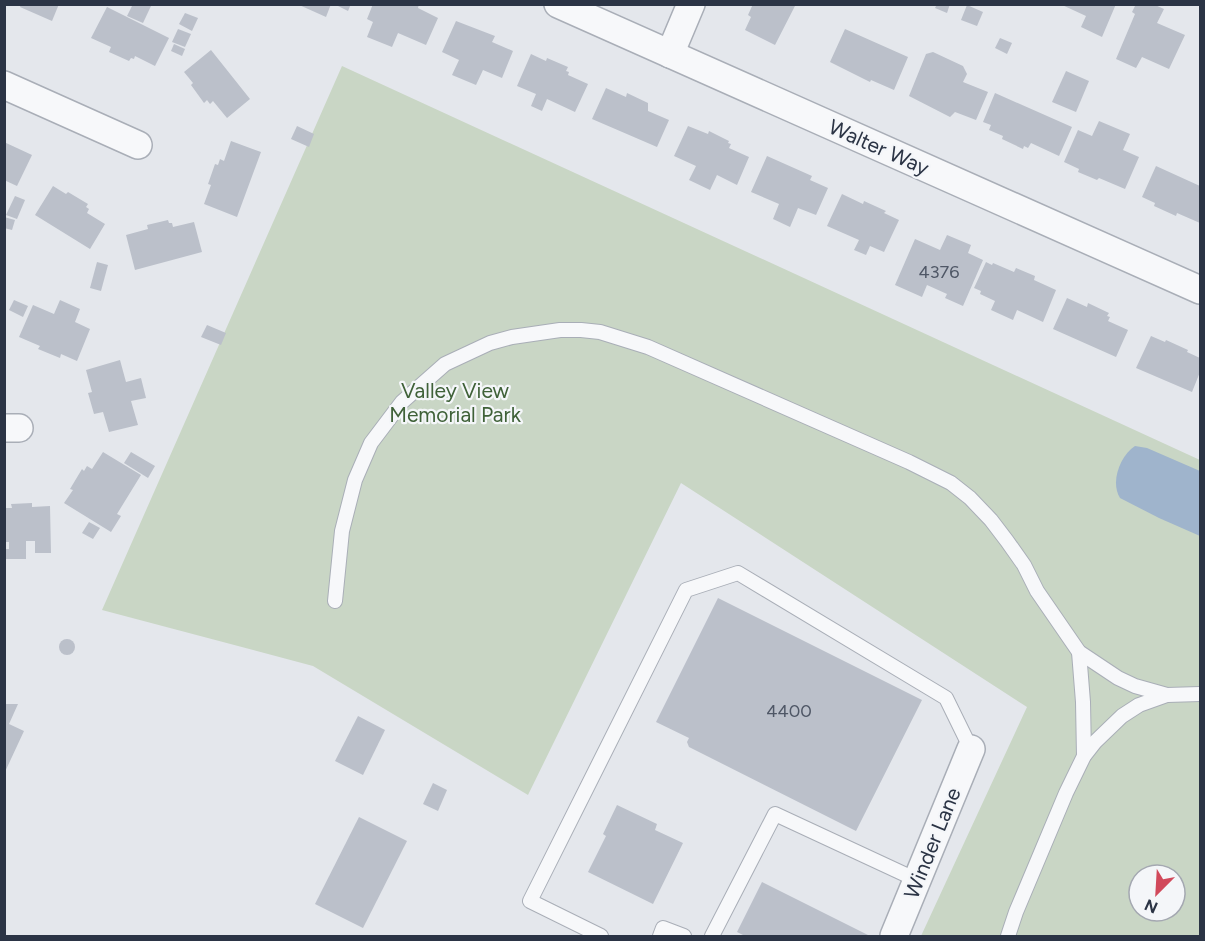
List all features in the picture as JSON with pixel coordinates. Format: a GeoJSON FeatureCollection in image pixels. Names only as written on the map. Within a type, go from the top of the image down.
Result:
{"type":"FeatureCollection","features":[{"type":"Feature","properties":{"kind":"street","name":"Walter Way"},"geometry":{"type":"LineString","coordinates":[[558,4],[1200,290]]}},
{"type":"Feature","properties":{"kind":"street"},"geometry":{"type":"LineString","coordinates":[[670,54],[691,4]]}},
{"type":"Feature","properties":{"kind":"street"},"geometry":{"type":"LineString","coordinates":[[4,85],[138,145]]}},
{"type":"Feature","properties":{"kind":"street","name":"Winder Lane"},"geometry":{"type":"LineString","coordinates":[[894,936],[971,749]]}},
{"type":"Feature","properties":{"kind":"lane"},"geometry":{"type":"LineString","coordinates":[[335,601],[342,531],[355,480],[371,443],[402,402],[445,364],[490,343],[512,337],[560,330],[600,332],[648,347],[909,462],[951,483],[992,520],[1079,652],[1118,678],[1135,686],[1167,695]]}},
{"type":"Feature","properties":{"kind":"lane"},"geometry":{"type":"LineString","coordinates":[[601,936],[530,900],[686,590],[738,573],[946,698],[971,749]]}},
{"type":"Feature","properties":{"kind":"lane"},"geometry":{"type":"LineString","coordinates":[[1079,652],[1084,756]]}},
{"type":"Feature","properties":{"kind":"lane"},"geometry":{"type":"LineString","coordinates":[[1008,936],[1016,912],[1084,756],[1107,729],[1139,705],[1167,695],[1200,694]]}},
{"type":"Feature","properties":{"kind":"lane"},"geometry":{"type":"LineString","coordinates":[[712,936],[775,814],[917,880]]}},
{"type":"Feature","properties":{"kind":"lane"},"geometry":{"type":"LineString","coordinates":[[660,936],[663,928],[684,936]]}},
{"type":"Feature","properties":{"kind":"green space","name":"Valley View Memorial Park"},"geometry":{"type":"Polygon","coordinates":[[[342,66],[1200,460],[1200,936],[921,936],[1027,707],[681,483],[528,795],[313,666],[102,610],[342,66]]]}},
{"type":"Feature","properties":{"kind":"water"},"geometry":{"type":"Polygon","coordinates":[[[1135,446],[1147,448],[1200,471],[1200,536],[1120,498],[1116,485],[1118,470],[1125,456],[1135,446]]]}},
{"type":"Feature","properties":{"kind":"building"},"geometry":{"type":"Polygon","coordinates":[[[21,4],[59,4],[52,21],[20,7],[21,4]]]}},
{"type":"Feature","properties":{"kind":"building"},"geometry":{"type":"Polygon","coordinates":[[[133,4],[151,6],[143,23],[127,16],[133,4]]]}},
{"type":"Feature","properties":{"kind":"building"},"geometry":{"type":"Polygon","coordinates":[[[297,4],[331,4],[326,17],[297,4]]]}},
{"type":"Feature","properties":{"kind":"building"},"geometry":{"type":"Polygon","coordinates":[[[334,4],[351,4],[348,11],[334,4]]]}},
{"type":"Feature","properties":{"kind":"building"},"geometry":{"type":"Polygon","coordinates":[[[373,4],[419,4],[418,8],[438,18],[426,45],[398,33],[392,47],[367,37],[373,22],[367,19],[373,4]]]}},
{"type":"Feature","properties":{"kind":"building"},"geometry":{"type":"Polygon","coordinates":[[[753,4],[796,4],[775,45],[745,30],[751,17],[748,15],[753,4]]]}},
{"type":"Feature","properties":{"kind":"building"},"geometry":{"type":"Polygon","coordinates":[[[937,4],[950,4],[947,13],[935,8],[937,4]]]}},
{"type":"Feature","properties":{"kind":"building"},"geometry":{"type":"Polygon","coordinates":[[[1060,4],[1116,4],[1102,37],[1081,27],[1086,16],[1060,4]]]}},
{"type":"Feature","properties":{"kind":"building"},"geometry":{"type":"Polygon","coordinates":[[[1136,4],[1153,4],[1164,9],[1157,23],[1185,35],[1169,69],[1142,57],[1136,68],[1116,59],[1135,14],[1132,12],[1136,4]]]}},
{"type":"Feature","properties":{"kind":"building"},"geometry":{"type":"Polygon","coordinates":[[[967,5],[983,12],[977,26],[961,20],[967,5]]]}},
{"type":"Feature","properties":{"kind":"building"},"geometry":{"type":"Polygon","coordinates":[[[107,7],[169,38],[155,66],[135,56],[129,61],[109,52],[111,47],[91,38],[107,7]]]}},
{"type":"Feature","properties":{"kind":"building"},"geometry":{"type":"Polygon","coordinates":[[[185,13],[198,18],[192,31],[179,24],[185,13]]]}},
{"type":"Feature","properties":{"kind":"building"},"geometry":{"type":"Polygon","coordinates":[[[456,21],[495,36],[492,42],[513,51],[502,78],[483,70],[476,85],[452,75],[459,60],[442,52],[456,21]]]}},
{"type":"Feature","properties":{"kind":"building"},"geometry":{"type":"Polygon","coordinates":[[[178,29],[191,34],[185,47],[172,42],[178,29]]]}},
{"type":"Feature","properties":{"kind":"building"},"geometry":{"type":"Polygon","coordinates":[[[845,29],[908,57],[894,90],[871,80],[870,82],[830,62],[845,29]]]}},
{"type":"Feature","properties":{"kind":"building"},"geometry":{"type":"Polygon","coordinates":[[[1000,38],[1012,43],[1007,54],[995,48],[1000,38]]]}},
{"type":"Feature","properties":{"kind":"building"},"geometry":{"type":"Polygon","coordinates":[[[174,44],[185,49],[182,56],[171,51],[174,44]]]}},
{"type":"Feature","properties":{"kind":"building"},"geometry":{"type":"Polygon","coordinates":[[[211,50],[250,99],[227,118],[213,101],[210,104],[207,100],[204,103],[184,72],[211,50]]]}},
{"type":"Feature","properties":{"kind":"building"},"geometry":{"type":"Polygon","coordinates":[[[933,52],[963,66],[967,74],[963,82],[988,92],[976,120],[955,112],[950,117],[909,96],[926,54],[933,52]]]}},
{"type":"Feature","properties":{"kind":"building"},"geometry":{"type":"Polygon","coordinates":[[[531,54],[568,67],[566,71],[569,72],[568,75],[588,84],[575,112],[547,99],[542,111],[531,106],[536,94],[517,86],[531,54]]]}},
{"type":"Feature","properties":{"kind":"building"},"geometry":{"type":"Polygon","coordinates":[[[1066,71],[1089,81],[1076,112],[1052,102],[1066,71]]]}},
{"type":"Feature","properties":{"kind":"building"},"geometry":{"type":"Polygon","coordinates":[[[606,88],[626,97],[627,93],[648,103],[648,111],[669,120],[657,147],[592,119],[606,88]]]}},
{"type":"Feature","properties":{"kind":"building"},"geometry":{"type":"Polygon","coordinates":[[[995,93],[1072,127],[1059,156],[1031,143],[1028,148],[1024,146],[1023,149],[989,130],[991,125],[983,122],[995,93]]]}},
{"type":"Feature","properties":{"kind":"building"},"geometry":{"type":"Polygon","coordinates":[[[1099,121],[1130,134],[1123,150],[1139,157],[1125,189],[1078,172],[1079,169],[1064,162],[1078,130],[1092,136],[1099,121]]]}},
{"type":"Feature","properties":{"kind":"building"},"geometry":{"type":"Polygon","coordinates":[[[297,126],[314,134],[309,147],[291,139],[297,126]]]}},
{"type":"Feature","properties":{"kind":"building"},"geometry":{"type":"Polygon","coordinates":[[[688,126],[708,134],[709,131],[729,141],[728,143],[731,144],[729,148],[749,157],[737,185],[717,175],[710,190],[689,180],[696,166],[674,156],[688,126]]]}},
{"type":"Feature","properties":{"kind":"building"},"geometry":{"type":"Polygon","coordinates":[[[231,141],[261,152],[237,217],[204,204],[215,164],[218,165],[220,159],[224,161],[231,141]]]}},
{"type":"Feature","properties":{"kind":"building"},"geometry":{"type":"Polygon","coordinates":[[[4,142],[32,155],[17,186],[4,180],[4,142]]]}},
{"type":"Feature","properties":{"kind":"building"},"geometry":{"type":"Polygon","coordinates":[[[767,156],[812,176],[810,180],[828,188],[816,215],[798,208],[790,227],[773,219],[779,204],[751,192],[767,156]]]}},
{"type":"Feature","properties":{"kind":"building"},"geometry":{"type":"Polygon","coordinates":[[[1156,166],[1200,186],[1200,223],[1177,213],[1176,216],[1154,206],[1155,203],[1142,197],[1156,166]]]}},
{"type":"Feature","properties":{"kind":"building"},"geometry":{"type":"Polygon","coordinates":[[[53,186],[88,204],[87,213],[105,224],[90,249],[35,215],[53,186]]]}},
{"type":"Feature","properties":{"kind":"building"},"geometry":{"type":"Polygon","coordinates":[[[842,194],[886,211],[884,213],[899,220],[884,252],[870,246],[866,255],[854,250],[859,240],[827,226],[842,194]]]}},
{"type":"Feature","properties":{"kind":"building"},"geometry":{"type":"Polygon","coordinates":[[[15,196],[25,200],[17,219],[6,215],[15,196]]]}},
{"type":"Feature","properties":{"kind":"building"},"geometry":{"type":"Polygon","coordinates":[[[4,217],[15,220],[12,230],[4,228],[4,217]]]}},
{"type":"Feature","properties":{"kind":"building"},"geometry":{"type":"Polygon","coordinates":[[[168,220],[173,227],[194,222],[202,252],[135,270],[126,235],[148,229],[147,225],[168,220]]]}},
{"type":"Feature","properties":{"kind":"building"},"geometry":{"type":"Polygon","coordinates":[[[947,235],[971,245],[968,253],[983,260],[963,306],[945,298],[947,294],[927,285],[922,297],[895,285],[915,239],[940,250],[947,235]]]}},
{"type":"Feature","properties":{"kind":"building"},"geometry":{"type":"Polygon","coordinates":[[[97,262],[108,265],[101,291],[90,288],[97,262]]]}},
{"type":"Feature","properties":{"kind":"building"},"geometry":{"type":"Polygon","coordinates":[[[986,262],[1014,272],[1016,268],[1035,276],[1034,280],[1056,290],[1043,322],[1017,310],[1013,320],[991,310],[995,301],[980,294],[981,291],[974,288],[986,262]]]}},
{"type":"Feature","properties":{"kind":"building"},"geometry":{"type":"Polygon","coordinates":[[[1067,298],[1087,307],[1088,303],[1109,313],[1108,321],[1128,330],[1116,357],[1053,329],[1067,298]]]}},
{"type":"Feature","properties":{"kind":"building"},"geometry":{"type":"Polygon","coordinates":[[[14,300],[28,306],[23,317],[9,310],[14,300]]]}},
{"type":"Feature","properties":{"kind":"building"},"geometry":{"type":"Polygon","coordinates":[[[60,300],[80,309],[75,322],[90,329],[77,361],[61,354],[60,358],[38,349],[40,346],[19,337],[33,305],[54,314],[60,300]]]}},
{"type":"Feature","properties":{"kind":"building"},"geometry":{"type":"Polygon","coordinates":[[[207,325],[226,333],[221,345],[201,337],[207,325]]]}},
{"type":"Feature","properties":{"kind":"building"},"geometry":{"type":"Polygon","coordinates":[[[1151,336],[1165,342],[1166,340],[1200,358],[1200,372],[1192,392],[1136,368],[1151,336]]]}},
{"type":"Feature","properties":{"kind":"building"},"geometry":{"type":"Polygon","coordinates":[[[120,360],[126,382],[141,378],[146,398],[131,401],[138,425],[109,432],[103,412],[94,414],[88,393],[92,392],[86,370],[120,360]]]}},
{"type":"Feature","properties":{"kind":"building"},"geometry":{"type":"Polygon","coordinates":[[[103,452],[141,475],[117,514],[121,516],[111,532],[64,503],[73,490],[70,489],[82,469],[84,471],[87,466],[92,469],[103,452]]]}},
{"type":"Feature","properties":{"kind":"building"},"geometry":{"type":"Polygon","coordinates":[[[131,452],[155,466],[148,478],[124,463],[131,452]]]}},
{"type":"Feature","properties":{"kind":"building"},"geometry":{"type":"Polygon","coordinates":[[[32,503],[32,507],[50,506],[51,553],[35,553],[35,541],[26,541],[26,559],[4,559],[4,549],[9,549],[9,542],[4,542],[4,508],[12,508],[11,504],[32,503]]]}},
{"type":"Feature","properties":{"kind":"building"},"geometry":{"type":"Polygon","coordinates":[[[89,522],[100,528],[93,539],[82,533],[89,522]]]}},
{"type":"Feature","properties":{"kind":"building"},"geometry":{"type":"Polygon","coordinates":[[[718,598],[922,700],[856,831],[689,747],[687,742],[689,738],[656,722],[718,598]]]}},
{"type":"Feature","properties":{"kind":"building"},"geometry":{"type":"Polygon","coordinates":[[[64,639],[70,639],[75,647],[73,653],[64,655],[59,650],[59,644],[64,639]]]}},
{"type":"Feature","properties":{"kind":"building"},"geometry":{"type":"Polygon","coordinates":[[[4,704],[18,704],[9,724],[24,731],[4,774],[4,704]]]}},
{"type":"Feature","properties":{"kind":"building"},"geometry":{"type":"Polygon","coordinates":[[[358,716],[385,730],[363,775],[335,761],[358,716]]]}},
{"type":"Feature","properties":{"kind":"building"},"geometry":{"type":"Polygon","coordinates":[[[433,783],[447,790],[438,811],[423,804],[433,783]]]}},
{"type":"Feature","properties":{"kind":"building"},"geometry":{"type":"Polygon","coordinates":[[[617,805],[657,824],[655,830],[683,843],[653,904],[588,872],[606,836],[603,834],[617,805]]]}},
{"type":"Feature","properties":{"kind":"building"},"geometry":{"type":"Polygon","coordinates":[[[359,817],[407,841],[363,928],[315,904],[359,817]]]}},
{"type":"Feature","properties":{"kind":"building"},"geometry":{"type":"Polygon","coordinates":[[[762,882],[870,936],[745,936],[737,932],[762,882]]]}}]}
